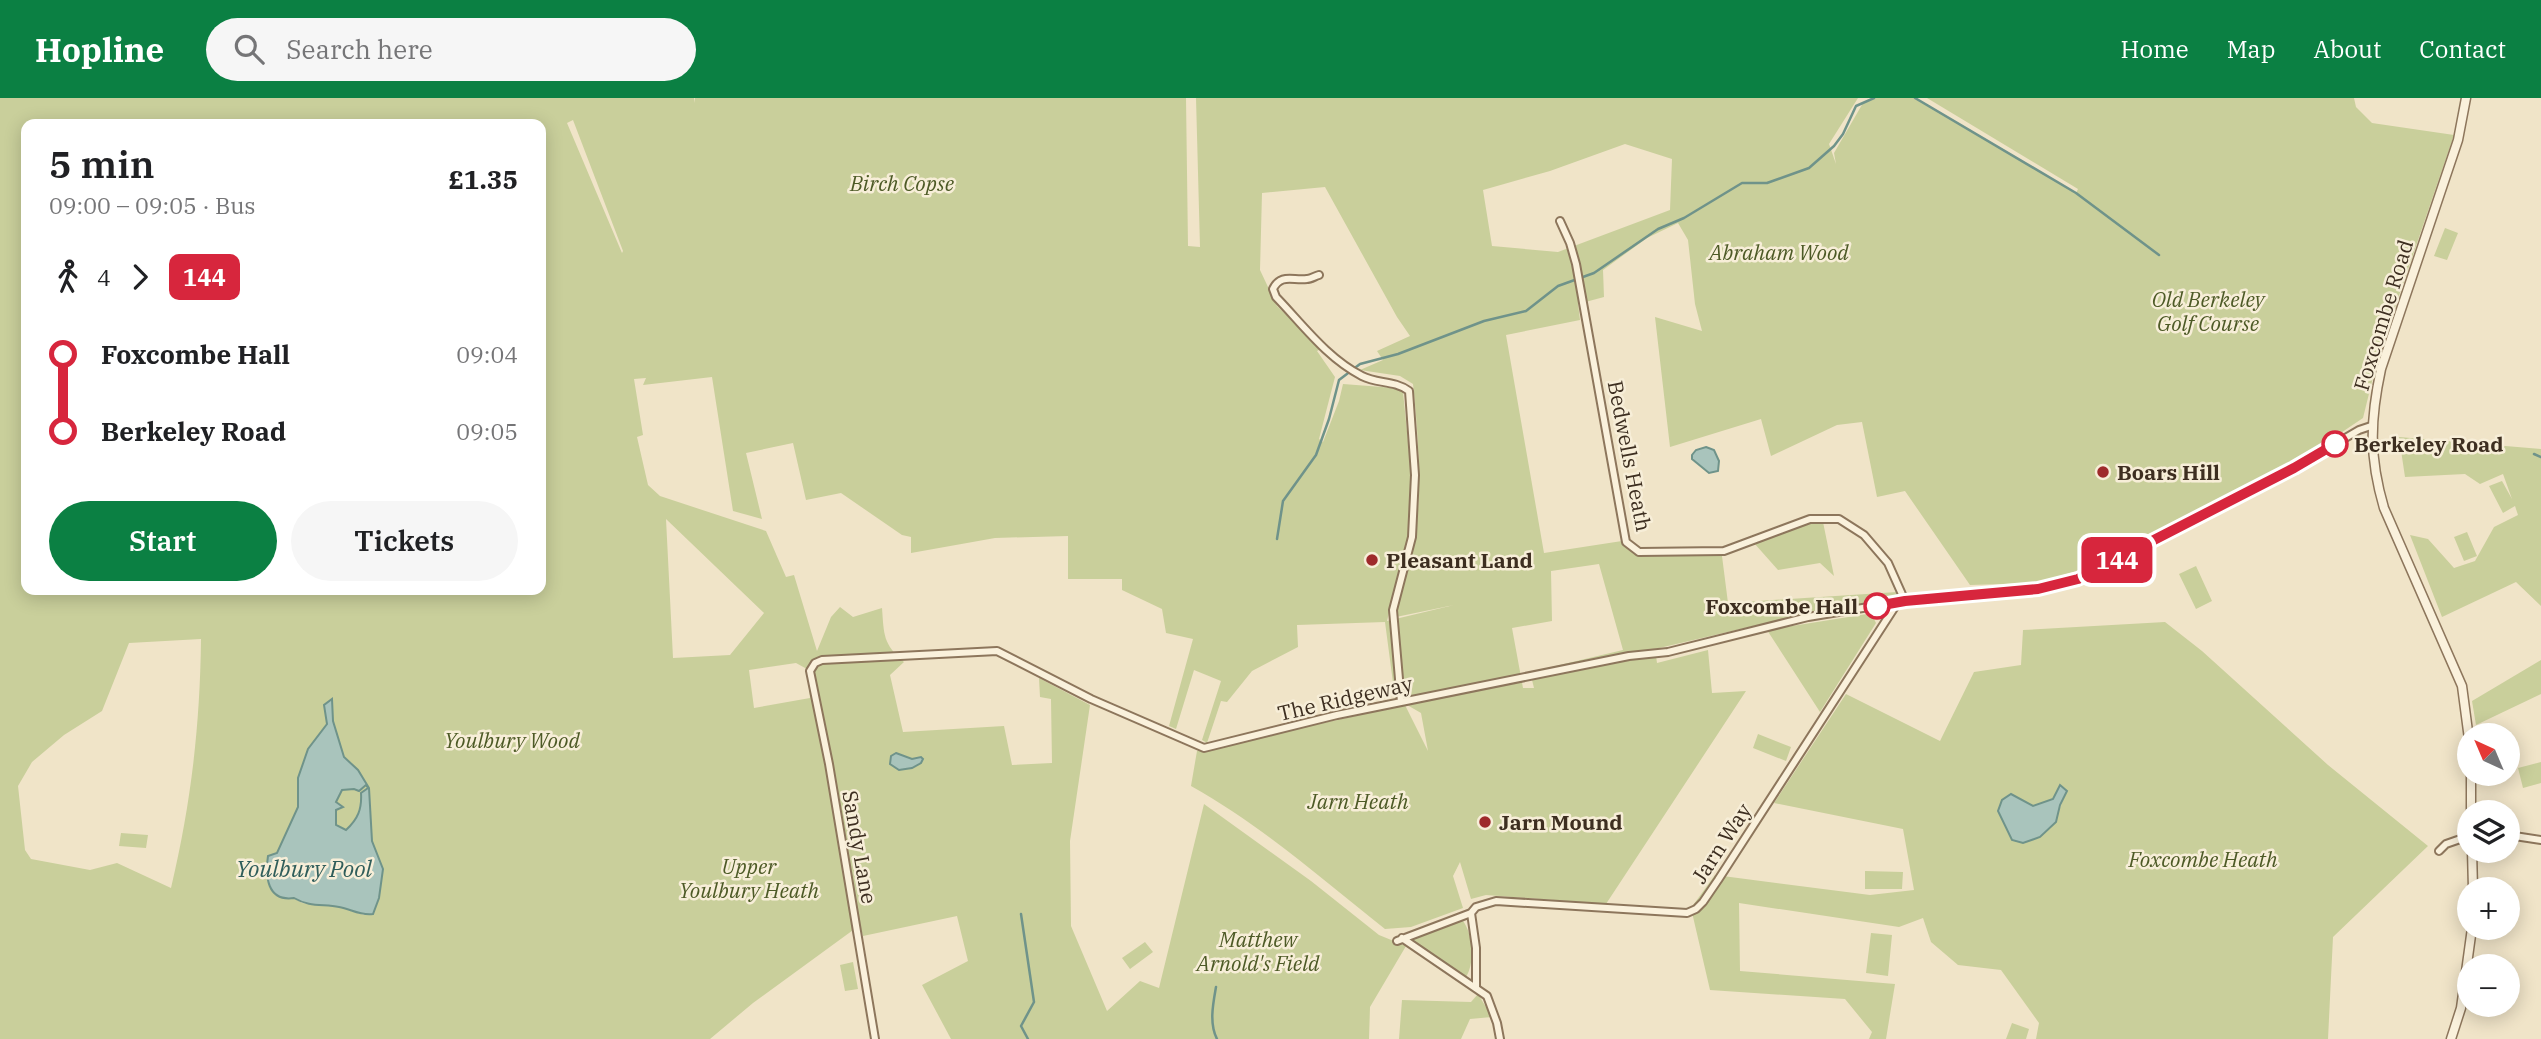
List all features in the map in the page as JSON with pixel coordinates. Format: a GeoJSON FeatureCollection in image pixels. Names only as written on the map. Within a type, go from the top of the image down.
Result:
{"type":"FeatureCollection","features":[{"type":"Feature","properties":{"kind":"street","name":"Foxcombe Road"},"geometry":{"type":"LineString","coordinates":[[2466,98],[2458,140],[2381,369],[2371,426],[2373,463],[2384,508],[2462,686],[2467,723]]}},
{"type":"Feature","properties":{"kind":"street","name":"Bedwells Heath"},"geometry":{"type":"LineString","coordinates":[[1560,221],[1576,264],[1626,542],[1639,552],[1724,551],[1810,519],[1839,519],[1864,535],[1888,563],[1901,602]]}},
{"type":"Feature","properties":{"kind":"street"},"geometry":{"type":"LineString","coordinates":[[1319,275],[1307,279],[1284,278],[1277,281],[1273,289],[1276,297],[1334,358],[1364,377],[1399,384],[1409,391],[1415,475],[1412,537],[1393,610],[1401,702]]}},
{"type":"Feature","properties":{"kind":"street"},"geometry":{"type":"LineString","coordinates":[[1901,602],[2038,589],[2078,579],[2371,426]]}},
{"type":"Feature","properties":{"kind":"street","name":"The Ridgeway"},"geometry":{"type":"LineString","coordinates":[[816,663],[822,660],[998,650],[1091,699],[1204,748],[1338,715],[1629,656],[1668,652],[1808,617],[1901,602]]}},
{"type":"Feature","properties":{"kind":"street","name":"Jarn Way"},"geometry":{"type":"LineString","coordinates":[[1476,988],[1399,939],[1496,901],[1686,914],[1696,909],[1718,880],[1901,602]]}},
{"type":"Feature","properties":{"kind":"street","name":"Sandy Lane"},"geometry":{"type":"LineString","coordinates":[[816,663],[810,671],[829,764],[875,1039]]}},
{"type":"Feature","properties":{"kind":"street"},"geometry":{"type":"LineString","coordinates":[[2520,837],[2541,840]]}},
{"type":"Feature","properties":{"kind":"street"},"geometry":{"type":"LineString","coordinates":[[2438,851],[2446,844],[2457,840]]}},
{"type":"Feature","properties":{"kind":"street"},"geometry":{"type":"LineString","coordinates":[[1471,913],[1476,948],[1476,988],[1488,996],[1500,1039]]}},
{"type":"Feature","properties":{"kind":"street"},"geometry":{"type":"LineString","coordinates":[[2451,1039],[2461,1008],[2470,940]]}},
{"type":"Feature","properties":{"kind":"green space"},"geometry":{"type":"Polygon","coordinates":[[[0,98],[694,98],[694,103],[695,98],[1186,98],[1188,246],[1200,247],[1196,98],[1858,98],[1829,144],[1836,164],[1834,153],[1863,103],[1873,98],[1915,98],[2076,193],[2078,189],[1927,98],[2354,98],[2356,107],[2372,123],[2454,135],[2378,357],[2363,418],[2293,465],[2137,546],[2084,569],[2035,583],[1970,585],[1905,491],[1877,497],[1862,422],[1837,425],[1771,456],[1761,419],[1670,447],[1655,317],[1702,331],[1695,304],[1688,240],[1678,223],[1647,238],[1603,270],[1604,297],[1578,304],[1580,320],[1506,335],[1544,553],[1622,541],[1634,553],[1641,555],[1722,556],[1728,603],[1897,592],[1895,599],[1804,614],[1655,649],[1657,663],[1708,650],[1712,693],[1746,691],[1606,904],[1486,895],[1471,899],[1460,862],[1453,876],[1463,908],[1411,927],[1385,929],[1267,835],[1191,786],[1197,751],[1405,705],[1428,751],[1421,713],[1395,698],[1385,622],[1297,625],[1298,647],[1252,671],[1227,702],[1221,701],[1207,743],[1202,740],[1221,681],[1194,670],[1176,729],[1169,726],[1193,639],[1166,633],[1162,609],[1122,590],[1122,579],[1068,579],[1068,536],[995,538],[911,553],[911,537],[902,535],[841,493],[806,500],[793,443],[746,453],[762,519],[733,511],[712,377],[643,385],[646,378],[634,379],[643,435],[637,437],[648,485],[660,496],[766,531],[786,577],[794,575],[817,651],[831,617],[840,607],[853,617],[882,608],[888,644],[904,662],[890,675],[903,732],[1004,726],[1012,765],[1052,763],[1051,699],[1040,697],[1039,678],[1090,705],[1070,841],[1071,926],[1107,1011],[1140,981],[1159,988],[1204,804],[1311,881],[1379,935],[1406,946],[1370,1007],[1369,1039],[951,1039],[922,985],[968,961],[957,916],[863,936],[860,925],[753,1003],[710,1039],[0,1039],[0,98]],[[573,120],[567,123],[622,253],[573,120]],[[1625,144],[1550,171],[1483,190],[1492,246],[1558,252],[1670,210],[1672,159],[1625,144]],[[1325,187],[1262,193],[1260,270],[1277,306],[1321,349],[1317,351],[1335,377],[1319,439],[1323,442],[1343,384],[1395,388],[1403,392],[1412,481],[1408,536],[1387,621],[1454,605],[1396,617],[1398,598],[1417,524],[1418,443],[1413,384],[1400,376],[1360,370],[1383,360],[1377,351],[1410,336],[1325,187]],[[666,519],[673,658],[730,655],[764,613],[666,519]],[[1599,564],[1551,571],[1552,621],[1512,628],[1523,688],[1534,688],[1530,672],[1623,650],[1599,564]],[[201,639],[129,643],[102,711],[64,735],[32,762],[18,786],[25,850],[31,859],[90,870],[117,863],[171,888],[193,765],[201,639]],[[796,663],[749,670],[754,708],[810,698],[807,669],[796,663]],[[333,721],[327,724],[308,749],[298,778],[298,807],[277,853],[268,856],[270,886],[278,896],[294,898],[302,903],[340,907],[364,915],[379,898],[383,869],[372,841],[370,803],[361,794],[360,809],[354,822],[346,830],[336,825],[336,802],[342,790],[354,789],[358,770],[344,757],[333,721]]]}},
{"type":"Feature","properties":{"kind":"green space"},"geometry":{"type":"Polygon","coordinates":[[[2445,228],[2458,233],[2447,260],[2434,256],[2445,228]]]}},
{"type":"Feature","properties":{"kind":"green space"},"geometry":{"type":"Polygon","coordinates":[[[2399,437],[2541,449],[2541,606],[2516,582],[2442,617],[2410,535],[2428,539],[2454,568],[2475,561],[2494,527],[2518,515],[2515,506],[2503,513],[2489,486],[2502,481],[2512,499],[2503,474],[2480,484],[2465,474],[2405,477],[2399,437]]]}},
{"type":"Feature","properties":{"kind":"green space"},"geometry":{"type":"Polygon","coordinates":[[[1823,522],[1834,576],[1820,563],[1778,570],[1754,543],[1798,526],[1823,522]]]}},
{"type":"Feature","properties":{"kind":"green space"},"geometry":{"type":"Polygon","coordinates":[[[2467,532],[2477,556],[2464,561],[2454,537],[2467,532]]]}},
{"type":"Feature","properties":{"kind":"green space"},"geometry":{"type":"Polygon","coordinates":[[[2196,566],[2212,601],[2196,609],[2179,574],[2196,566]]]}},
{"type":"Feature","properties":{"kind":"green space"},"geometry":{"type":"Polygon","coordinates":[[[1872,615],[1876,623],[1820,712],[1767,630],[1872,615]]]}},
{"type":"Feature","properties":{"kind":"green space","name":"Foxcombe Heath"},"geometry":{"type":"Polygon","coordinates":[[[2165,622],[2202,651],[2328,765],[2428,846],[2333,937],[2328,1039],[2036,1039],[2039,1023],[2001,970],[1958,965],[1931,942],[1923,918],[1899,927],[1739,903],[1740,971],[1895,984],[1886,1039],[1869,1039],[1872,1032],[1845,999],[1710,990],[1691,908],[1715,875],[1870,895],[1914,890],[1903,829],[1774,803],[1846,694],[1940,741],[1974,672],[2021,665],[2023,630],[2165,622]],[[2067,791],[2033,806],[2011,794],[2023,843],[2049,829],[2067,791]]]}},
{"type":"Feature","properties":{"kind":"green space"},"geometry":{"type":"Polygon","coordinates":[[[2541,660],[2541,694],[2480,723],[2476,723],[2472,701],[2541,660]]]}},
{"type":"Feature","properties":{"kind":"green space"},"geometry":{"type":"Polygon","coordinates":[[[1758,734],[1791,747],[1786,761],[1753,748],[1758,734]]]}},
{"type":"Feature","properties":{"kind":"green space"},"geometry":{"type":"Polygon","coordinates":[[[2541,762],[2541,783],[2523,788],[2520,767],[2541,762]]]}},
{"type":"Feature","properties":{"kind":"green space"},"geometry":{"type":"Polygon","coordinates":[[[121,833],[148,835],[146,848],[119,846],[121,833]]]}},
{"type":"Feature","properties":{"kind":"green space"},"geometry":{"type":"Polygon","coordinates":[[[1865,871],[1903,872],[1902,889],[1865,889],[1865,871]]]}},
{"type":"Feature","properties":{"kind":"green space"},"geometry":{"type":"Polygon","coordinates":[[[1463,921],[1472,949],[1471,964],[1466,977],[1413,941],[1412,936],[1463,921]]]}},
{"type":"Feature","properties":{"kind":"green space"},"geometry":{"type":"Polygon","coordinates":[[[1871,933],[1892,935],[1888,976],[1866,973],[1871,933]]]}},
{"type":"Feature","properties":{"kind":"green space"},"geometry":{"type":"Polygon","coordinates":[[[1145,942],[1153,952],[1130,969],[1122,958],[1145,942]]]}},
{"type":"Feature","properties":{"kind":"green space"},"geometry":{"type":"Polygon","coordinates":[[[853,962],[858,989],[845,991],[840,965],[853,962]]]}},
{"type":"Feature","properties":{"kind":"green space"},"geometry":{"type":"Polygon","coordinates":[[[1478,994],[1492,1017],[1470,1019],[1461,1039],[1399,1039],[1402,1000],[1471,1002],[1478,994]]]}},
{"type":"Feature","properties":{"kind":"green space"},"geometry":{"type":"Polygon","coordinates":[[[2012,1023],[2029,1029],[2026,1039],[2006,1039],[2012,1023]]]}},
{"type":"Feature","properties":{"kind":"water"},"geometry":{"type":"Polygon","coordinates":[[[1706,447],[1714,450],[1719,461],[1718,471],[1709,473],[1692,459],[1696,450],[1706,447]]]}},
{"type":"Feature","properties":{"kind":"water","name":"Youlbury Pool"},"geometry":{"type":"Polygon","coordinates":[[[332,699],[333,721],[344,757],[358,770],[369,788],[372,841],[383,869],[379,898],[373,914],[278,896],[273,892],[268,879],[268,856],[277,853],[298,807],[298,778],[308,749],[327,724],[324,705],[332,699]],[[366,785],[359,791],[342,790],[336,802],[343,807],[336,810],[336,825],[346,830],[350,826],[361,804],[361,793],[368,788],[366,785]]]}},
{"type":"Feature","properties":{"kind":"water"},"geometry":{"type":"Polygon","coordinates":[[[896,753],[912,759],[923,759],[912,768],[899,770],[890,764],[891,756],[896,753]]]}},
{"type":"Feature","properties":{"kind":"water"},"geometry":{"type":"Polygon","coordinates":[[[2060,785],[2067,791],[2056,822],[2040,837],[2023,843],[2012,840],[1998,811],[2002,800],[2011,794],[2033,806],[2053,799],[2060,785]]]}},
{"type":"Feature","properties":{"kind":"waterway"},"geometry":{"type":"LineString","coordinates":[[1277,539],[1283,501],[1316,455],[1339,380],[1360,364],[1398,354],[1484,321],[1526,311],[1558,286],[1594,273],[1658,229],[1684,218],[1742,183],[1767,183],[1809,168],[1834,146],[1843,134],[1856,106],[1874,98]]}},
{"type":"Feature","properties":{"kind":"waterway"},"geometry":{"type":"LineString","coordinates":[[1915,98],[2076,193],[2159,255]]}},
{"type":"Feature","properties":{"kind":"waterway"},"geometry":{"type":"LineString","coordinates":[[2534,454],[2541,457]]}},
{"type":"Feature","properties":{"kind":"waterway"},"geometry":{"type":"LineString","coordinates":[[1021,914],[1034,1002],[1021,1026],[1028,1039]]}},
{"type":"Feature","properties":{"kind":"waterway"},"geometry":{"type":"LineString","coordinates":[[1216,987],[1212,1020],[1217,1039]]}},
{"type":"Feature","properties":{"kind":"bus line","name":"144"},"geometry":{"type":"LineString","coordinates":[[1877,606],[1939,597],[2038,589],[2078,579],[2294,468],[2335,444]]}},
{"type":"Feature","properties":{"kind":"place","name":"Berkeley Road"},"geometry":{"type":"Point","coordinates":[2335,444]}},
{"type":"Feature","properties":{"kind":"place","name":"Boars Hill"},"geometry":{"type":"Point","coordinates":[2103,472]}},
{"type":"Feature","properties":{"kind":"place","name":"Pleasant Land"},"geometry":{"type":"Point","coordinates":[1372,560]}},
{"type":"Feature","properties":{"kind":"place","name":"Foxcombe Hall"},"geometry":{"type":"Point","coordinates":[1877,606]}},
{"type":"Feature","properties":{"kind":"place","name":"Jarn Mound"},"geometry":{"type":"Point","coordinates":[1485,822]}},
{"type":"Feature","properties":{"kind":"park label","name":"Birch Copse"},"geometry":{"type":"Point","coordinates":[902,183]}},
{"type":"Feature","properties":{"kind":"park label","name":"Abraham Wood"},"geometry":{"type":"Point","coordinates":[1779,252]}},
{"type":"Feature","properties":{"kind":"park label","name":"Old Berkeley Golf Course"},"geometry":{"type":"Point","coordinates":[2208,311]}},
{"type":"Feature","properties":{"kind":"park label","name":"Youlbury Wood"},"geometry":{"type":"Point","coordinates":[512,740]}},
{"type":"Feature","properties":{"kind":"park label","name":"Jarn Heath"},"geometry":{"type":"Point","coordinates":[1358,801]}},
{"type":"Feature","properties":{"kind":"park label","name":"Upper Youlbury Heath"},"geometry":{"type":"Point","coordinates":[749,878]}},
{"type":"Feature","properties":{"kind":"park label","name":"Matthew Arnold's Field"},"geometry":{"type":"Point","coordinates":[1258,951]}}]}
